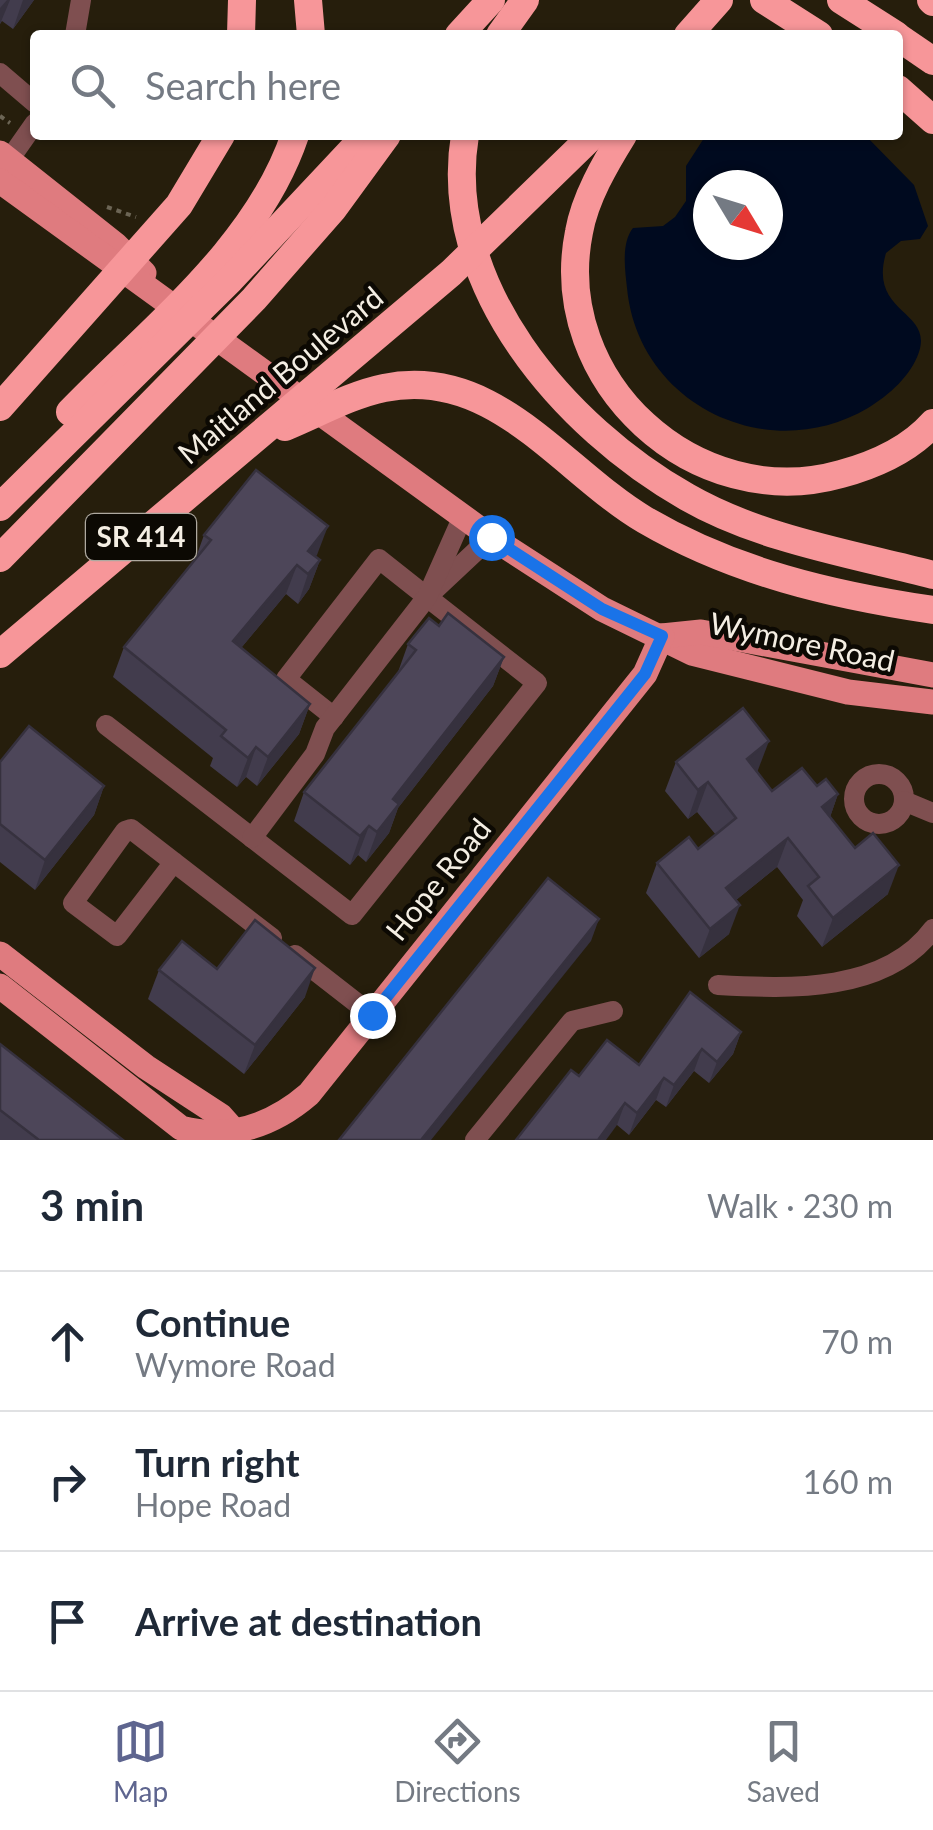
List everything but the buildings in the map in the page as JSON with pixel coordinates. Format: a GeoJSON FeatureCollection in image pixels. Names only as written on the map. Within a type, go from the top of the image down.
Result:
{"type":"FeatureCollection","features":[{"type":"Feature","properties":{"kind":"highway"},"geometry":{"type":"LineString","coordinates":[[241,30],[242,0]]}},
{"type":"Feature","properties":{"kind":"highway"},"geometry":{"type":"LineString","coordinates":[[308,0],[310,30]]}},
{"type":"Feature","properties":{"kind":"highway"},"geometry":{"type":"LineString","coordinates":[[504,30],[525,0]]}},
{"type":"Feature","properties":{"kind":"highway"},"geometry":{"type":"LineString","coordinates":[[692,30],[719,0]]}},
{"type":"Feature","properties":{"kind":"highway"},"geometry":{"type":"LineString","coordinates":[[764,0],[811,30]]}},
{"type":"Feature","properties":{"kind":"highway"},"geometry":{"type":"LineString","coordinates":[[841,0],[888,30]]}},
{"type":"Feature","properties":{"kind":"highway"},"geometry":{"type":"LineString","coordinates":[[466,30],[489,3]]}},
{"type":"Feature","properties":{"kind":"highway"},"geometry":{"type":"LineString","coordinates":[[903,40],[933,61]]}},
{"type":"Feature","properties":{"kind":"highway"},"geometry":{"type":"LineString","coordinates":[[903,93],[933,120]]}},
{"type":"Feature","properties":{"kind":"highway"},"geometry":{"type":"LineString","coordinates":[[0,407],[161,227],[197,181],[218,140]]}},
{"type":"Feature","properties":{"kind":"highway"},"geometry":{"type":"LineString","coordinates":[[221,274],[262,209],[293,140]]}},
{"type":"Feature","properties":{"kind":"highway"},"geometry":{"type":"LineString","coordinates":[[0,486],[361,140]]}},
{"type":"Feature","properties":{"kind":"highway"},"geometry":{"type":"LineString","coordinates":[[0,558],[254,299],[333,209],[384,140]]}},
{"type":"Feature","properties":{"kind":"highway"},"geometry":{"type":"LineString","coordinates":[[465,140],[463,194],[470,237],[483,276],[515,338],[580,416],[630,460],[689,498],[765,530],[933,575]]}},
{"type":"Feature","properties":{"kind":"highway","name":"Maitland Boulevard"},"geometry":{"type":"LineString","coordinates":[[0,654],[452,273],[588,140]]}},
{"type":"Feature","properties":{"kind":"highway"},"geometry":{"type":"LineString","coordinates":[[620,140],[604,165],[579,232],[577,303],[599,371],[642,428],[693,462],[751,481],[813,482],[872,466],[933,423]]}},
{"type":"Feature","properties":{"kind":"highway"},"geometry":{"type":"LineString","coordinates":[[0,507],[149,346]]}},
{"type":"Feature","properties":{"kind":"highway"},"geometry":{"type":"LineString","coordinates":[[263,436],[371,391],[419,386],[477,397],[545,440],[642,518],[716,556],[783,581],[933,610]]}},
{"type":"Feature","properties":{"kind":"main road","name":"Wymore Road"},"geometry":{"type":"LineString","coordinates":[[5,156],[122,250],[168,299],[491,537],[602,609],[692,653],[848,692],[933,702]]}},
{"type":"Feature","properties":{"kind":"main road","name":"Wymore Road"},"geometry":{"type":"LineString","coordinates":[[662,636],[701,632],[933,675]]}},
{"type":"Feature","properties":{"kind":"main road","name":"Hope Road"},"geometry":{"type":"LineString","coordinates":[[0,986],[181,1128],[208,1138],[236,1138],[290,1110],[309,1094],[645,674],[662,636]]}},
{"type":"Feature","properties":{"kind":"main road"},"geometry":{"type":"LineString","coordinates":[[0,954],[146,1067],[222,1116],[236,1138]]}},
{"type":"Feature","properties":{"kind":"street"},"geometry":{"type":"LineString","coordinates":[[76,30],[80,0]]}},
{"type":"Feature","properties":{"kind":"street"},"geometry":{"type":"LineString","coordinates":[[0,72],[30,99]]}},
{"type":"Feature","properties":{"kind":"street"},"geometry":{"type":"LineString","coordinates":[[5,156],[30,128]]}},
{"type":"Feature","properties":{"kind":"street"},"geometry":{"type":"LineString","coordinates":[[427,597],[462,516]]}},
{"type":"Feature","properties":{"kind":"street"},"geometry":{"type":"LineString","coordinates":[[252,838],[315,754],[334,717],[427,597],[491,537]]}},
{"type":"Feature","properties":{"kind":"street"},"geometry":{"type":"LineString","coordinates":[[106,726],[352,915],[537,683],[380,559],[286,680],[334,717]]}},
{"type":"Feature","properties":{"kind":"street"},"geometry":{"type":"LineString","coordinates":[[904,801],[933,814]]}},
{"type":"Feature","properties":{"kind":"street"},"geometry":{"type":"LineString","coordinates":[[174,862],[117,936],[72,901],[128,828],[174,862],[372,1015]]}},
{"type":"Feature","properties":{"kind":"street"},"geometry":{"type":"LineString","coordinates":[[718,985],[852,982],[908,956],[933,928]]}},
{"type":"Feature","properties":{"kind":"street"},"geometry":{"type":"LineString","coordinates":[[475,1140],[572,1021],[613,1011]]}},
{"type":"Feature","properties":{"kind":"path"},"geometry":{"type":"LineString","coordinates":[[0,116],[5,156]]}},
{"type":"Feature","properties":{"kind":"water"},"geometry":{"type":"Polygon","coordinates":[[[703,140],[870,140],[914,185],[928,226],[920,239],[901,241],[886,253],[886,288],[917,327],[921,338],[919,352],[905,377],[868,408],[829,425],[790,431],[751,427],[714,414],[682,393],[655,364],[636,329],[625,265],[625,249],[633,228],[663,226],[686,201],[686,166],[703,140]]]}},
{"type":"Feature","properties":{"kind":"route"},"geometry":{"type":"LineString","coordinates":[[372,1015],[645,674],[662,636],[602,609],[491,537]]}}]}
